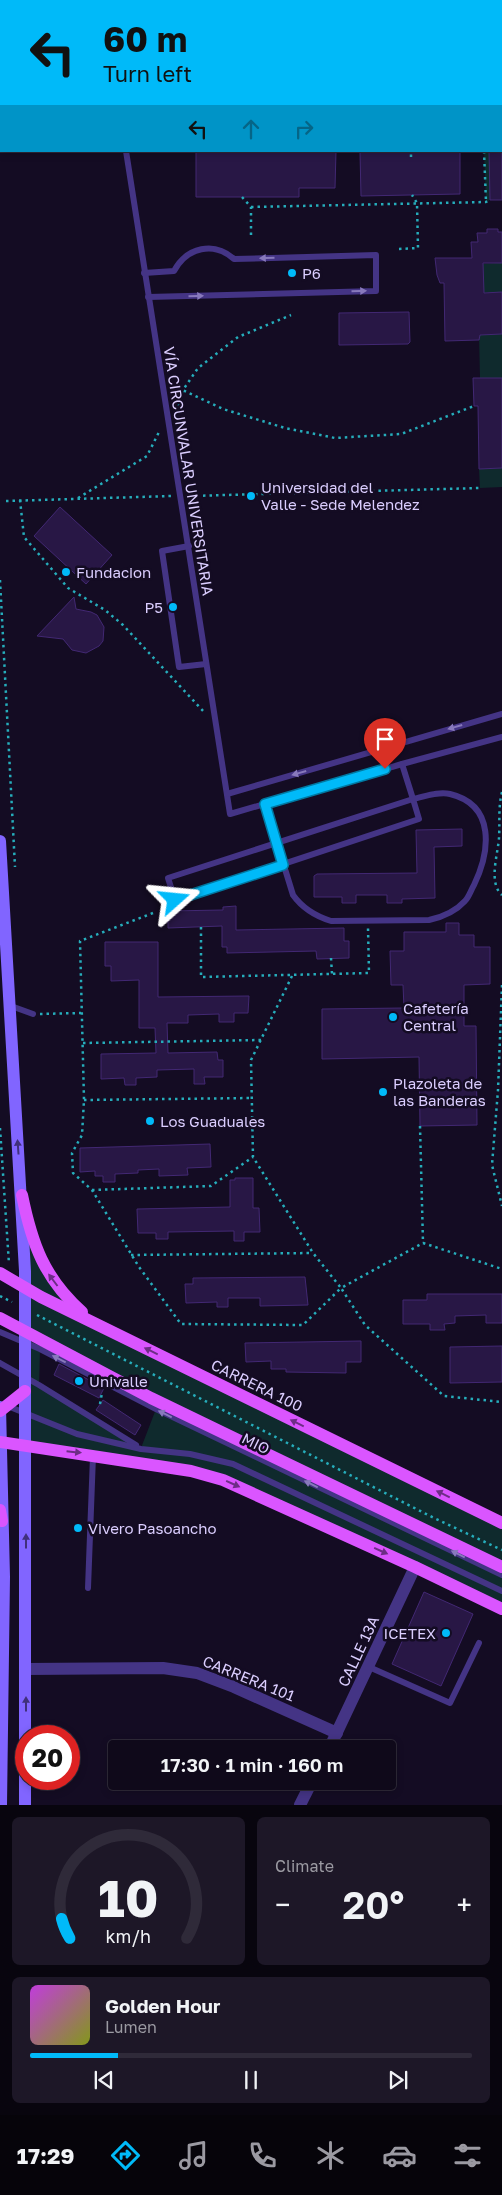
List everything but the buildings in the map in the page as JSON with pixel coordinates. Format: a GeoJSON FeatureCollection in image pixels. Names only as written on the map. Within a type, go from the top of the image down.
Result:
{"type":"FeatureCollection","features":[{"type":"Feature","properties":{"kind":"main road"},"geometry":{"type":"LineString","coordinates":[[0,841],[22,1195],[26,1309],[25,1805]]}},
{"type":"Feature","properties":{"kind":"main road"},"geometry":{"type":"LineString","coordinates":[[22,1195],[35,1249],[48,1274],[66,1298],[89,1318],[116,1334]]}},
{"type":"Feature","properties":{"kind":"main road","name":"CARRERA 100"},"geometry":{"type":"LineString","coordinates":[[5,1277],[116,1334],[502,1523]]}},
{"type":"Feature","properties":{"kind":"main road"},"geometry":{"type":"LineString","coordinates":[[0,1318],[25,1338],[502,1567]]}},
{"type":"Feature","properties":{"kind":"main road"},"geometry":{"type":"LineString","coordinates":[[1,1805],[1,1408],[25,1391]]}},
{"type":"Feature","properties":{"kind":"main road"},"geometry":{"type":"LineString","coordinates":[[1,1442],[190,1471],[223,1480],[415,1567],[502,1609]]}},
{"type":"Feature","properties":{"kind":"street","name":"CALLE 13A"},"geometry":{"type":"LineString","coordinates":[[334,1740],[415,1567]]}},
{"type":"Feature","properties":{"kind":"street","name":"CARRERA 101"},"geometry":{"type":"LineString","coordinates":[[26,1669],[162,1668],[198,1673],[337,1733]]}},
{"type":"Feature","properties":{"kind":"street"},"geometry":{"type":"LineString","coordinates":[[300,1805],[308,1790]]}},
{"type":"Feature","properties":{"kind":"lane","name":"VÍA CIRCUNVALAR UNIVERSITARIA"},"geometry":{"type":"LineString","coordinates":[[126,152],[230,814],[265,804]]}},
{"type":"Feature","properties":{"kind":"lane"},"geometry":{"type":"LineString","coordinates":[[144,272],[174,271],[187,254],[208,248],[222,251],[234,259],[376,255],[376,291],[148,297]]}},
{"type":"Feature","properties":{"kind":"lane"},"geometry":{"type":"LineString","coordinates":[[189,546],[162,551],[179,668],[206,664]]}},
{"type":"Feature","properties":{"kind":"lane"},"geometry":{"type":"LineString","coordinates":[[227,794],[502,714]]}},
{"type":"Feature","properties":{"kind":"lane"},"geometry":{"type":"LineString","coordinates":[[402,764],[412,799],[419,819],[283,865],[175,900],[168,878],[276,844],[412,799],[440,793],[449,794],[470,804],[482,817],[487,835],[483,865],[466,900],[452,913],[429,920],[368,922],[331,921],[315,916],[298,903],[293,895],[283,865],[276,844],[265,804],[402,764],[502,737]]}},
{"type":"Feature","properties":{"kind":"lane"},"geometry":{"type":"LineString","coordinates":[[10,1006],[33,1014]]}},
{"type":"Feature","properties":{"kind":"lane","name":"MIO"},"geometry":{"type":"LineString","coordinates":[[0,1332],[25,1338],[156,1409],[502,1575]]}},
{"type":"Feature","properties":{"kind":"lane","name":"MIO"},"geometry":{"type":"LineString","coordinates":[[0,1364],[39,1384],[141,1449]]}},
{"type":"Feature","properties":{"kind":"lane","name":"MIO"},"geometry":{"type":"LineString","coordinates":[[1,1408],[77,1434],[141,1449],[190,1454],[232,1464],[502,1591]]}},
{"type":"Feature","properties":{"kind":"lane"},"geometry":{"type":"LineString","coordinates":[[88,1588],[93,1455]]}},
{"type":"Feature","properties":{"kind":"lane"},"geometry":{"type":"LineString","coordinates":[[369,1667],[450,1703],[479,1643]]}},
{"type":"Feature","properties":{"kind":"path"},"geometry":{"type":"LineString","coordinates":[[411,152],[411,157]]}},
{"type":"Feature","properties":{"kind":"path"},"geometry":{"type":"LineString","coordinates":[[484,152],[486,202]]}},
{"type":"Feature","properties":{"kind":"path"},"geometry":{"type":"LineString","coordinates":[[399,249],[418,248],[417,204],[412,195]]}},
{"type":"Feature","properties":{"kind":"path"},"geometry":{"type":"LineString","coordinates":[[242,197],[251,207],[251,239]]}},
{"type":"Feature","properties":{"kind":"path"},"geometry":{"type":"LineString","coordinates":[[251,207],[486,202],[490,200]]}},
{"type":"Feature","properties":{"kind":"path"},"geometry":{"type":"LineString","coordinates":[[171,433],[183,390],[198,368],[238,337],[291,314]]}},
{"type":"Feature","properties":{"kind":"path"},"geometry":{"type":"LineString","coordinates":[[162,381],[223,409],[285,428],[335,438],[401,434],[474,406]]}},
{"type":"Feature","properties":{"kind":"path"},"geometry":{"type":"LineString","coordinates":[[77,498],[147,456],[168,418]]}},
{"type":"Feature","properties":{"kind":"path"},"geometry":{"type":"LineString","coordinates":[[6,500],[480,488]]}},
{"type":"Feature","properties":{"kind":"path"},"geometry":{"type":"LineString","coordinates":[[20,500],[24,537],[68,588],[105,610],[123,625],[215,724]]}},
{"type":"Feature","properties":{"kind":"path"},"geometry":{"type":"LineString","coordinates":[[502,792],[498,806],[499,836],[495,872],[496,885],[502,895]]}},
{"type":"Feature","properties":{"kind":"path"},"geometry":{"type":"LineString","coordinates":[[153,913],[80,941],[84,1100],[82,1135],[72,1153],[73,1173],[92,1190],[131,1256],[180,1324],[303,1325],[340,1288],[423,1243],[502,1269]]}},
{"type":"Feature","properties":{"kind":"path"},"geometry":{"type":"LineString","coordinates":[[201,927],[201,978],[292,976],[369,973],[368,922]]}},
{"type":"Feature","properties":{"kind":"path"},"geometry":{"type":"LineString","coordinates":[[331,958],[332,974]]}},
{"type":"Feature","properties":{"kind":"path"},"geometry":{"type":"LineString","coordinates":[[292,976],[251,1060],[253,1157],[313,1253],[365,1325],[444,1396],[502,1402]]}},
{"type":"Feature","properties":{"kind":"path"},"geometry":{"type":"LineString","coordinates":[[502,985],[498,1090],[492,1165],[502,1206]]}},
{"type":"Feature","properties":{"kind":"path"},"geometry":{"type":"LineString","coordinates":[[33,1014],[81,1012]]}},
{"type":"Feature","properties":{"kind":"path"},"geometry":{"type":"LineString","coordinates":[[83,1042],[261,1040]]}},
{"type":"Feature","properties":{"kind":"path"},"geometry":{"type":"LineString","coordinates":[[84,1100],[252,1098]]}},
{"type":"Feature","properties":{"kind":"path"},"geometry":{"type":"LineString","coordinates":[[420,1126],[423,1243]]}},
{"type":"Feature","properties":{"kind":"path"},"geometry":{"type":"LineString","coordinates":[[0,1128],[5,1277],[13,1302]]}},
{"type":"Feature","properties":{"kind":"path"},"geometry":{"type":"LineString","coordinates":[[92,1190],[212,1186],[253,1157]]}},
{"type":"Feature","properties":{"kind":"path"},"geometry":{"type":"LineString","coordinates":[[131,1256],[313,1253]]}},
{"type":"Feature","properties":{"kind":"path"},"geometry":{"type":"LineString","coordinates":[[26,1309],[434,1518],[502,1550]]}},
{"type":"Feature","properties":{"kind":"path"},"geometry":{"type":"LineString","coordinates":[[100,1404],[102,1392]]}},
{"type":"Feature","properties":{"kind":"green space"},"geometry":{"type":"Polygon","coordinates":[[[484,152],[489,152],[490,200],[486,202],[484,152]]]}},
{"type":"Feature","properties":{"kind":"green space"},"geometry":{"type":"Polygon","coordinates":[[[502,263],[502,292],[478,293],[482,278],[477,264],[502,263]]]}},
{"type":"Feature","properties":{"kind":"green space"},"geometry":{"type":"Polygon","coordinates":[[[502,334],[502,378],[480,378],[479,335],[502,334]]]}},
{"type":"Feature","properties":{"kind":"green space"},"geometry":{"type":"Polygon","coordinates":[[[502,468],[502,487],[480,488],[479,469],[502,468]]]}},
{"type":"Feature","properties":{"kind":"green space"},"geometry":{"type":"Polygon","coordinates":[[[27,1223],[35,1249],[89,1318],[502,1523],[502,1609],[223,1480],[25,1447],[27,1223]],[[40,1350],[39,1385],[141,1448],[156,1409],[40,1350]]]}},
{"type":"Feature","properties":{"kind":"place","name":"P6"},"geometry":{"type":"Point","coordinates":[292,273]}},
{"type":"Feature","properties":{"kind":"place","name":"Universidad del Valle - Sede Melendez"},"geometry":{"type":"Point","coordinates":[251,496]}},
{"type":"Feature","properties":{"kind":"place","name":"Fundacion"},"geometry":{"type":"Point","coordinates":[66,572]}},
{"type":"Feature","properties":{"kind":"place","name":"P5"},"geometry":{"type":"Point","coordinates":[173,607]}},
{"type":"Feature","properties":{"kind":"place","name":"Cafetería Central"},"geometry":{"type":"Point","coordinates":[393,1017]}},
{"type":"Feature","properties":{"kind":"place","name":"Plazoleta de las Banderas"},"geometry":{"type":"Point","coordinates":[383,1092]}},
{"type":"Feature","properties":{"kind":"place","name":"Los Guaduales"},"geometry":{"type":"Point","coordinates":[150,1121]}},
{"type":"Feature","properties":{"kind":"place","name":"Univalle"},"geometry":{"type":"Point","coordinates":[79,1381]}},
{"type":"Feature","properties":{"kind":"place","name":"Vivero Pasoancho"},"geometry":{"type":"Point","coordinates":[78,1528]}},
{"type":"Feature","properties":{"kind":"place","name":"ICETEX"},"geometry":{"type":"Point","coordinates":[446,1633]}},
{"type":"Feature","properties":{"kind":"route"},"geometry":{"type":"LineString","coordinates":[[175,900],[283,865],[265,804],[385,769]]}}]}
